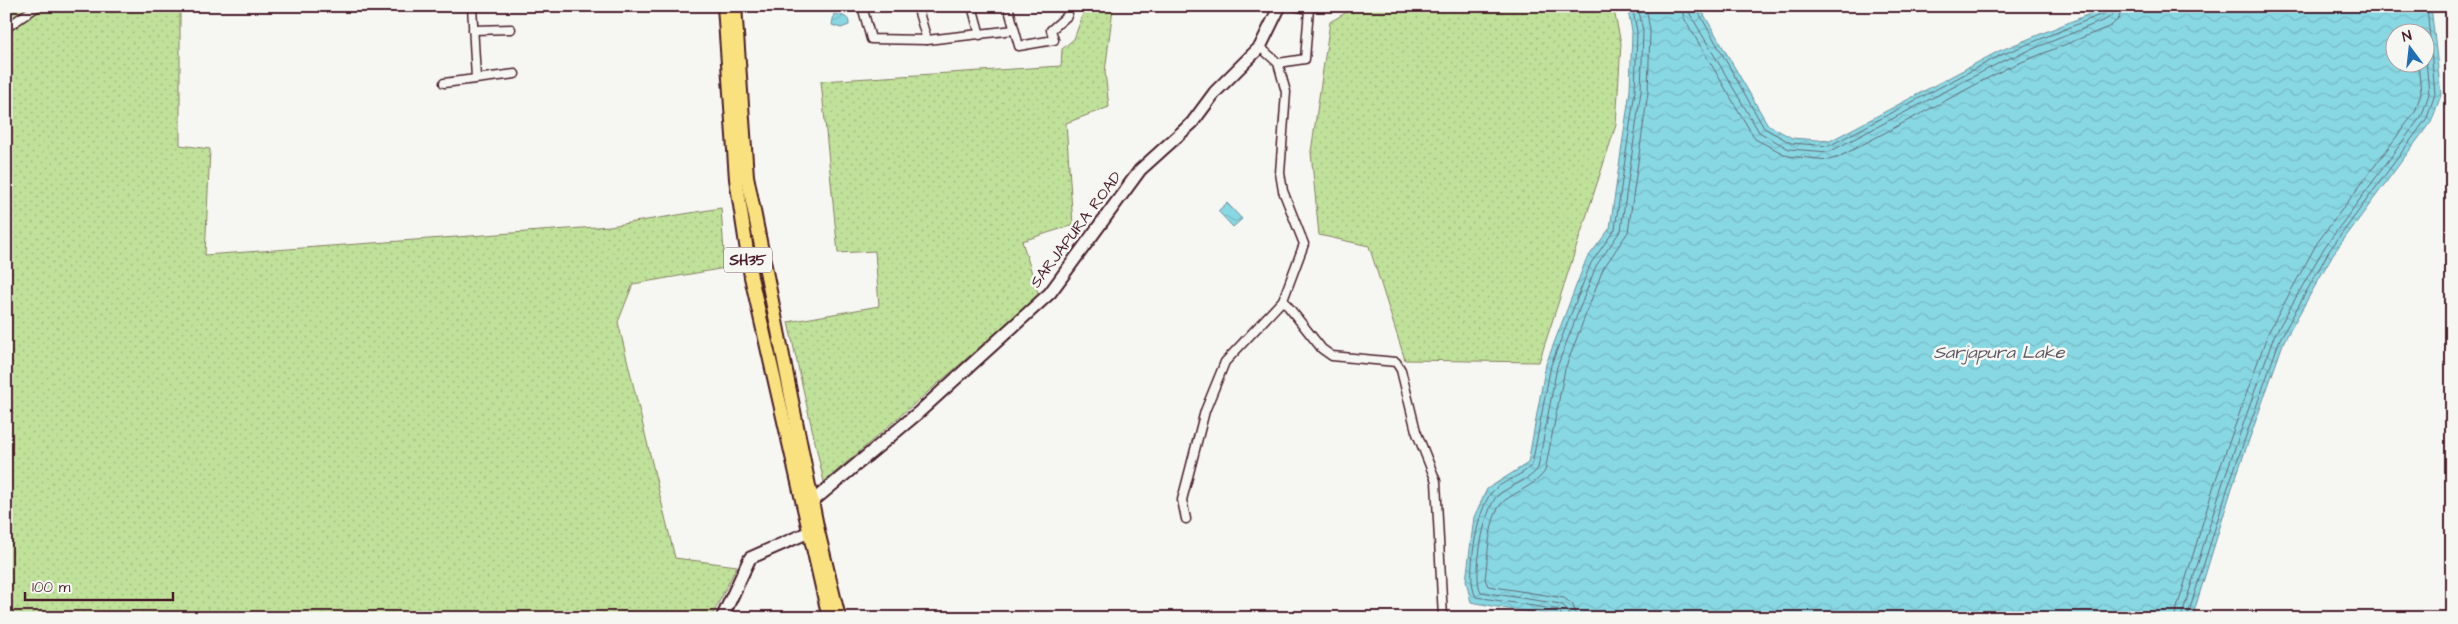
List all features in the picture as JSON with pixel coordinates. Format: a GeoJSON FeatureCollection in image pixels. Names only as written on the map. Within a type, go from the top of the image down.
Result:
{"type":"FeatureCollection","features":[{"type":"Feature","properties":{"kind":"main road","name":"SH35"},"geometry":{"type":"LineString","coordinates":[[724,6],[736,178],[751,277],[808,505]]}},
{"type":"Feature","properties":{"kind":"main road","name":"SH35"},"geometry":{"type":"LineString","coordinates":[[735,6],[747,176],[829,618]]}},
{"type":"Feature","properties":{"kind":"main road","name":"SH35"},"geometry":{"type":"LineString","coordinates":[[813,530],[838,618]]}},
{"type":"Feature","properties":{"kind":"street"},"geometry":{"type":"LineString","coordinates":[[6,28],[38,6]]}},
{"type":"Feature","properties":{"kind":"street"},"geometry":{"type":"LineString","coordinates":[[472,6],[476,78]]}},
{"type":"Feature","properties":{"kind":"street"},"geometry":{"type":"LineString","coordinates":[[862,6],[871,39],[927,40],[1014,30]]}},
{"type":"Feature","properties":{"kind":"street"},"geometry":{"type":"LineString","coordinates":[[917,6],[927,40]]}},
{"type":"Feature","properties":{"kind":"street"},"geometry":{"type":"LineString","coordinates":[[972,6],[980,35]]}},
{"type":"Feature","properties":{"kind":"street"},"geometry":{"type":"LineString","coordinates":[[1008,6],[1019,46],[1054,40],[1051,30],[1067,16],[1070,6]]}},
{"type":"Feature","properties":{"kind":"street","name":"SARJAPURA ROAD"},"geometry":{"type":"LineString","coordinates":[[808,505],[918,413],[1050,293],[1140,170],[1192,123],[1214,92],[1260,47],[1280,6]]}},
{"type":"Feature","properties":{"kind":"street"},"geometry":{"type":"LineString","coordinates":[[1278,63],[1305,59],[1312,8],[1294,6]]}},
{"type":"Feature","properties":{"kind":"street"},"geometry":{"type":"LineString","coordinates":[[473,30],[512,29]]}},
{"type":"Feature","properties":{"kind":"street"},"geometry":{"type":"LineString","coordinates":[[1186,519],[1182,500],[1205,411],[1225,362],[1283,300],[1304,244],[1283,192],[1280,173],[1286,92],[1278,63],[1260,47]]}},
{"type":"Feature","properties":{"kind":"street"},"geometry":{"type":"LineString","coordinates":[[444,83],[515,74]]}},
{"type":"Feature","properties":{"kind":"street"},"geometry":{"type":"LineString","coordinates":[[1283,300],[1322,349],[1332,356],[1396,362],[1401,370],[1416,432],[1436,481],[1443,618]]}},
{"type":"Feature","properties":{"kind":"street"},"geometry":{"type":"LineString","coordinates":[[722,618],[750,558],[813,530]]}},
{"type":"Feature","properties":{"kind":"green space"},"geometry":{"type":"Polygon","coordinates":[[[6,6],[180,6],[180,145],[210,149],[205,255],[610,226],[721,208],[725,268],[633,284],[618,322],[675,558],[737,566],[711,618],[6,618],[6,6]]]}},
{"type":"Feature","properties":{"kind":"green space"},"geometry":{"type":"Polygon","coordinates":[[[1086,6],[1113,8],[1105,72],[1109,107],[1066,123],[1073,225],[1022,241],[1039,296],[824,482],[788,322],[879,306],[875,251],[838,253],[821,81],[1061,66],[1062,49],[1074,39],[1086,6]]]}},
{"type":"Feature","properties":{"kind":"green space"},"geometry":{"type":"Polygon","coordinates":[[[1357,6],[1613,6],[1621,43],[1616,125],[1539,362],[1405,360],[1369,246],[1319,235],[1311,152],[1330,22],[1357,6]]]}},
{"type":"Feature","properties":{"kind":"water","name":"Sarjapura Lake"},"geometry":{"type":"Polygon","coordinates":[[[1627,6],[1699,6],[1768,125],[1792,138],[1830,141],[1999,51],[2109,6],[2431,6],[2433,22],[2386,22],[2386,72],[2436,72],[2436,50],[2441,95],[2432,120],[2333,254],[2284,341],[2232,488],[2192,618],[1577,618],[1471,602],[1466,581],[1474,517],[1487,489],[1528,463],[1546,364],[1586,260],[1610,228],[1630,90],[1632,31],[1627,6]]]}},
{"type":"Feature","properties":{"kind":"water"},"geometry":{"type":"Polygon","coordinates":[[[834,14],[847,18],[849,25],[841,28],[832,25],[834,14]]]}},
{"type":"Feature","properties":{"kind":"water"},"geometry":{"type":"Polygon","coordinates":[[[1227,203],[1242,219],[1233,227],[1218,211],[1227,203]]]}}]}
